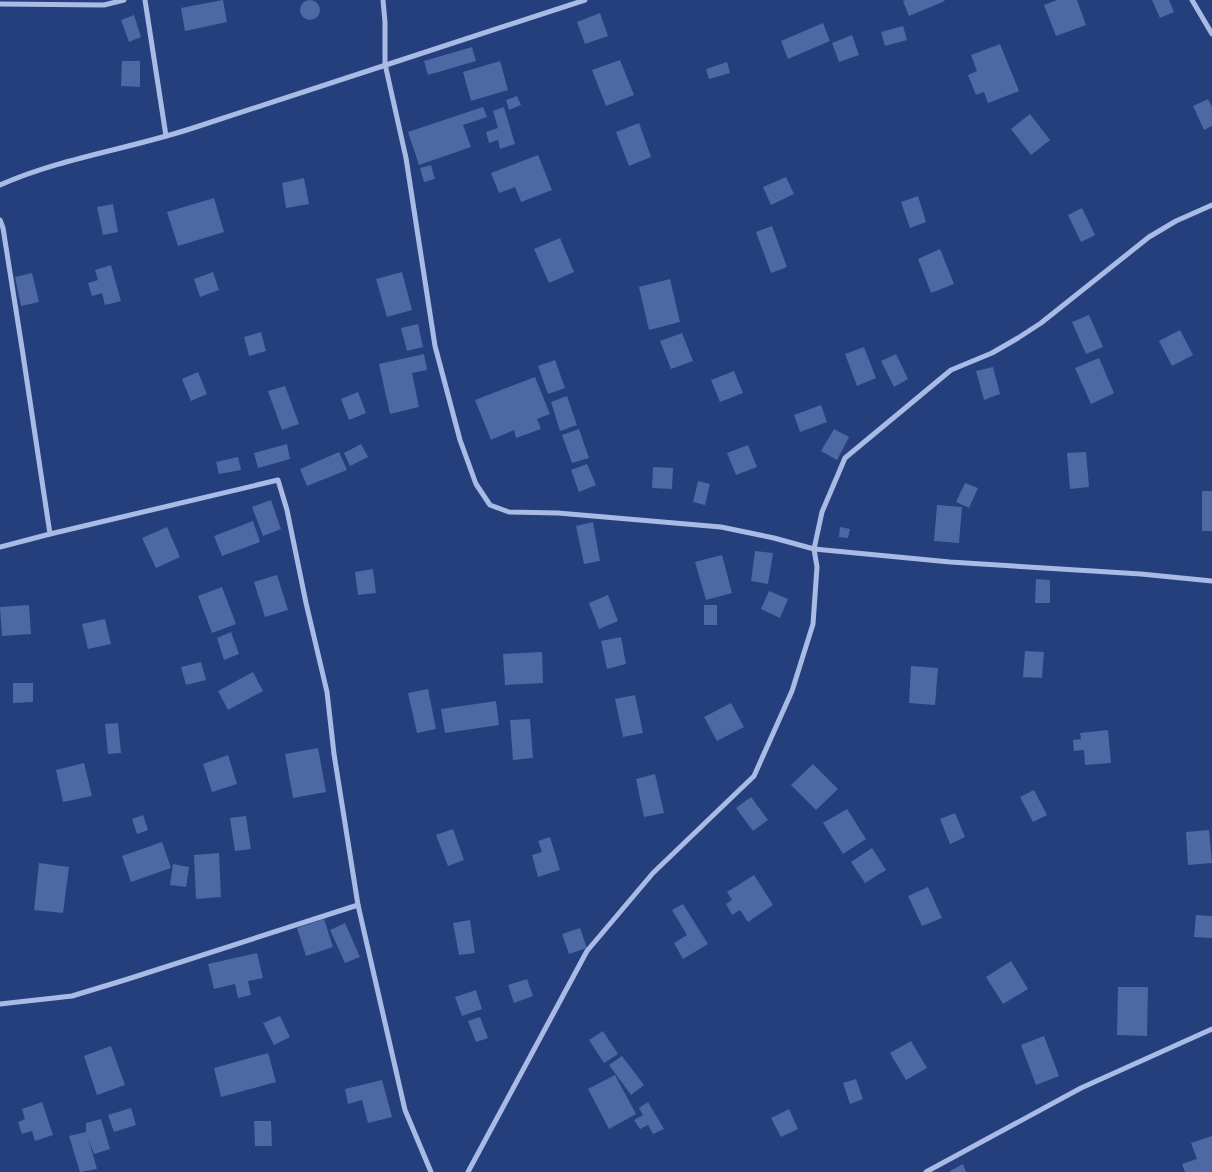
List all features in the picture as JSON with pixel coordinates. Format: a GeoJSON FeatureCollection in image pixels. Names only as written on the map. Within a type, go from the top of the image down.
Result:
{"type":"FeatureCollection","features":[{"type":"Feature","properties":{"kind":"street"},"geometry":{"type":"LineString","coordinates":[[0,4],[21,2],[104,5],[124,0]]}},
{"type":"Feature","properties":{"kind":"street"},"geometry":{"type":"LineString","coordinates":[[145,0],[166,136]]}},
{"type":"Feature","properties":{"kind":"street"},"geometry":{"type":"LineString","coordinates":[[383,0],[386,22],[385,64],[406,158],[435,346],[460,440],[476,484],[490,505],[509,512],[558,512],[720,528],[774,538],[814,549],[950,562],[1141,574],[1212,581]]}},
{"type":"Feature","properties":{"kind":"street"},"geometry":{"type":"LineString","coordinates":[[0,185],[40,169],[166,136],[585,0]]}},
{"type":"Feature","properties":{"kind":"street"},"geometry":{"type":"LineString","coordinates":[[1192,0],[1212,34]]}},
{"type":"Feature","properties":{"kind":"street"},"geometry":{"type":"LineString","coordinates":[[468,1172],[587,951],[654,873],[754,776],[792,690],[813,624],[817,567],[814,549],[822,512],[845,458],[951,370],[992,353],[1018,338],[1041,323],[1149,237],[1176,221],[1212,205]]}},
{"type":"Feature","properties":{"kind":"street"},"geometry":{"type":"LineString","coordinates":[[0,220],[3,228],[50,534]]}},
{"type":"Feature","properties":{"kind":"street"},"geometry":{"type":"LineString","coordinates":[[0,547],[278,480],[287,510],[306,604],[327,692],[334,754],[358,905],[405,1110],[431,1172]]}},
{"type":"Feature","properties":{"kind":"street"},"geometry":{"type":"LineString","coordinates":[[0,1004],[72,996],[358,905]]}},
{"type":"Feature","properties":{"kind":"street"},"geometry":{"type":"LineString","coordinates":[[926,1172],[1080,1088],[1212,1029]]}},
{"type":"Feature","properties":{"kind":"building"},"geometry":{"type":"Polygon","coordinates":[[[223,0],[227,22],[185,31],[181,8],[223,0]]]}},
{"type":"Feature","properties":{"kind":"building"},"geometry":{"type":"Polygon","coordinates":[[[310,0],[317,3],[320,10],[317,17],[310,20],[303,17],[300,10],[303,3],[310,0]]]}},
{"type":"Feature","properties":{"kind":"building"},"geometry":{"type":"Polygon","coordinates":[[[1057,0],[1077,0],[1086,25],[1056,36],[1044,5],[1057,0]]]}},
{"type":"Feature","properties":{"kind":"building"},"geometry":{"type":"Polygon","coordinates":[[[1152,0],[1169,0],[1174,12],[1160,18],[1152,0]]]}},
{"type":"Feature","properties":{"kind":"building"},"geometry":{"type":"Polygon","coordinates":[[[903,1],[945,1],[909,16],[903,1]]]}},
{"type":"Feature","properties":{"kind":"building"},"geometry":{"type":"Polygon","coordinates":[[[600,13],[608,36],[585,44],[577,22],[600,13]]]}},
{"type":"Feature","properties":{"kind":"building"},"geometry":{"type":"Polygon","coordinates":[[[134,15],[141,37],[129,42],[121,20],[134,15]]]}},
{"type":"Feature","properties":{"kind":"building"},"geometry":{"type":"Polygon","coordinates":[[[823,23],[830,41],[788,59],[781,41],[823,23]]]}},
{"type":"Feature","properties":{"kind":"building"},"geometry":{"type":"Polygon","coordinates":[[[903,26],[907,40],[885,46],[881,32],[903,26]]]}},
{"type":"Feature","properties":{"kind":"building"},"geometry":{"type":"Polygon","coordinates":[[[852,35],[859,55],[839,62],[832,43],[852,35]]]}},
{"type":"Feature","properties":{"kind":"building"},"geometry":{"type":"Polygon","coordinates":[[[1000,44],[1019,91],[988,103],[984,92],[976,95],[968,75],[977,71],[971,55],[1000,44]]]}},
{"type":"Feature","properties":{"kind":"building"},"geometry":{"type":"Polygon","coordinates":[[[472,47],[476,61],[428,75],[424,61],[472,47]]]}},
{"type":"Feature","properties":{"kind":"building"},"geometry":{"type":"Polygon","coordinates":[[[620,60],[634,95],[606,106],[592,70],[620,60]]]}},
{"type":"Feature","properties":{"kind":"building"},"geometry":{"type":"Polygon","coordinates":[[[122,61],[140,61],[140,87],[121,86],[122,61]]]}},
{"type":"Feature","properties":{"kind":"building"},"geometry":{"type":"Polygon","coordinates":[[[500,61],[508,90],[471,101],[463,72],[500,61]]]}},
{"type":"Feature","properties":{"kind":"building"},"geometry":{"type":"Polygon","coordinates":[[[727,62],[730,73],[709,79],[706,69],[727,62]]]}},
{"type":"Feature","properties":{"kind":"building"},"geometry":{"type":"Polygon","coordinates":[[[517,96],[521,105],[509,110],[506,100],[517,96]]]}},
{"type":"Feature","properties":{"kind":"building"},"geometry":{"type":"Polygon","coordinates":[[[1208,99],[1212,107],[1212,126],[1204,130],[1193,106],[1208,99]]]}},
{"type":"Feature","properties":{"kind":"building"},"geometry":{"type":"Polygon","coordinates":[[[483,107],[487,117],[463,125],[471,147],[419,165],[408,132],[483,107]]]}},
{"type":"Feature","properties":{"kind":"building"},"geometry":{"type":"Polygon","coordinates":[[[504,107],[515,144],[500,149],[498,140],[489,143],[486,132],[498,128],[493,111],[504,107]]]}},
{"type":"Feature","properties":{"kind":"building"},"geometry":{"type":"Polygon","coordinates":[[[1030,114],[1050,140],[1031,155],[1011,129],[1030,114]]]}},
{"type":"Feature","properties":{"kind":"building"},"geometry":{"type":"Polygon","coordinates":[[[639,123],[651,157],[629,166],[616,132],[639,123]]]}},
{"type":"Feature","properties":{"kind":"building"},"geometry":{"type":"Polygon","coordinates":[[[538,155],[552,190],[521,202],[515,187],[499,193],[491,173],[538,155]]]}},
{"type":"Feature","properties":{"kind":"building"},"geometry":{"type":"Polygon","coordinates":[[[431,165],[435,179],[424,182],[420,168],[431,165]]]}},
{"type":"Feature","properties":{"kind":"building"},"geometry":{"type":"Polygon","coordinates":[[[786,177],[794,194],[771,205],[763,187],[786,177]]]}},
{"type":"Feature","properties":{"kind":"building"},"geometry":{"type":"Polygon","coordinates":[[[304,178],[309,204],[286,208],[282,183],[304,178]]]}},
{"type":"Feature","properties":{"kind":"building"},"geometry":{"type":"Polygon","coordinates":[[[918,196],[926,222],[910,228],[901,202],[918,196]]]}},
{"type":"Feature","properties":{"kind":"building"},"geometry":{"type":"Polygon","coordinates":[[[214,198],[224,232],[178,246],[167,212],[214,198]]]}},
{"type":"Feature","properties":{"kind":"building"},"geometry":{"type":"Polygon","coordinates":[[[113,204],[118,232],[103,235],[97,207],[113,204]]]}},
{"type":"Feature","properties":{"kind":"building"},"geometry":{"type":"Polygon","coordinates":[[[1082,208],[1095,235],[1081,242],[1068,215],[1082,208]]]}},
{"type":"Feature","properties":{"kind":"building"},"geometry":{"type":"Polygon","coordinates":[[[772,226],[787,267],[771,273],[756,232],[772,226]]]}},
{"type":"Feature","properties":{"kind":"building"},"geometry":{"type":"Polygon","coordinates":[[[560,238],[574,272],[549,283],[534,249],[560,238]]]}},
{"type":"Feature","properties":{"kind":"building"},"geometry":{"type":"Polygon","coordinates":[[[940,249],[954,284],[931,293],[918,259],[940,249]]]}},
{"type":"Feature","properties":{"kind":"building"},"geometry":{"type":"Polygon","coordinates":[[[111,265],[121,301],[105,305],[102,293],[92,296],[88,283],[98,280],[95,270],[111,265]]]}},
{"type":"Feature","properties":{"kind":"building"},"geometry":{"type":"Polygon","coordinates":[[[213,272],[219,290],[200,297],[194,279],[213,272]]]}},
{"type":"Feature","properties":{"kind":"building"},"geometry":{"type":"Polygon","coordinates":[[[402,272],[412,310],[387,317],[376,279],[402,272]]]}},
{"type":"Feature","properties":{"kind":"building"},"geometry":{"type":"Polygon","coordinates":[[[32,273],[39,302],[21,306],[15,277],[32,273]]]}},
{"type":"Feature","properties":{"kind":"building"},"geometry":{"type":"Polygon","coordinates":[[[670,279],[680,322],[649,330],[639,287],[670,279]]]}},
{"type":"Feature","properties":{"kind":"building"},"geometry":{"type":"Polygon","coordinates":[[[1089,315],[1103,347],[1086,354],[1072,322],[1089,315]]]}},
{"type":"Feature","properties":{"kind":"building"},"geometry":{"type":"Polygon","coordinates":[[[418,324],[423,347],[407,351],[401,328],[418,324]]]}},
{"type":"Feature","properties":{"kind":"building"},"geometry":{"type":"Polygon","coordinates":[[[1180,330],[1193,355],[1172,366],[1159,341],[1180,330]]]}},
{"type":"Feature","properties":{"kind":"building"},"geometry":{"type":"Polygon","coordinates":[[[261,332],[266,351],[249,356],[244,337],[261,332]]]}},
{"type":"Feature","properties":{"kind":"building"},"geometry":{"type":"Polygon","coordinates":[[[682,333],[693,361],[671,369],[660,341],[682,333]]]}},
{"type":"Feature","properties":{"kind":"building"},"geometry":{"type":"Polygon","coordinates":[[[864,347],[876,378],[857,386],[845,354],[864,347]]]}},
{"type":"Feature","properties":{"kind":"building"},"geometry":{"type":"Polygon","coordinates":[[[424,354],[427,370],[412,373],[419,407],[390,414],[379,364],[424,354]]]}},
{"type":"Feature","properties":{"kind":"building"},"geometry":{"type":"Polygon","coordinates":[[[896,354],[908,379],[894,387],[881,361],[896,354]]]}},
{"type":"Feature","properties":{"kind":"building"},"geometry":{"type":"Polygon","coordinates":[[[1099,358],[1114,393],[1091,404],[1075,368],[1099,358]]]}},
{"type":"Feature","properties":{"kind":"building"},"geometry":{"type":"Polygon","coordinates":[[[555,360],[565,388],[548,394],[538,366],[555,360]]]}},
{"type":"Feature","properties":{"kind":"building"},"geometry":{"type":"Polygon","coordinates":[[[993,367],[1000,394],[984,400],[976,371],[993,367]]]}},
{"type":"Feature","properties":{"kind":"building"},"geometry":{"type":"Polygon","coordinates":[[[734,371],[743,393],[720,402],[711,380],[734,371]]]}},
{"type":"Feature","properties":{"kind":"building"},"geometry":{"type":"Polygon","coordinates":[[[198,372],[207,394],[191,401],[182,379],[198,372]]]}},
{"type":"Feature","properties":{"kind":"building"},"geometry":{"type":"Polygon","coordinates":[[[535,377],[550,414],[537,419],[541,429],[516,438],[514,430],[491,440],[475,400],[535,377]]]}},
{"type":"Feature","properties":{"kind":"building"},"geometry":{"type":"Polygon","coordinates":[[[285,386],[299,424],[282,430],[268,391],[285,386]]]}},
{"type":"Feature","properties":{"kind":"building"},"geometry":{"type":"Polygon","coordinates":[[[358,392],[366,413],[349,420],[341,399],[358,392]]]}},
{"type":"Feature","properties":{"kind":"building"},"geometry":{"type":"Polygon","coordinates":[[[567,396],[577,425],[560,431],[551,402],[567,396]]]}},
{"type":"Feature","properties":{"kind":"building"},"geometry":{"type":"Polygon","coordinates":[[[821,405],[827,422],[800,432],[794,415],[821,405]]]}},
{"type":"Feature","properties":{"kind":"building"},"geometry":{"type":"Polygon","coordinates":[[[579,429],[589,458],[572,463],[562,435],[579,429]]]}},
{"type":"Feature","properties":{"kind":"building"},"geometry":{"type":"Polygon","coordinates":[[[834,429],[849,437],[837,460],[821,451],[834,429]]]}},
{"type":"Feature","properties":{"kind":"building"},"geometry":{"type":"Polygon","coordinates":[[[287,444],[290,459],[258,468],[254,453],[287,444]]]}},
{"type":"Feature","properties":{"kind":"building"},"geometry":{"type":"Polygon","coordinates":[[[361,444],[368,457],[350,466],[344,453],[361,444]]]}},
{"type":"Feature","properties":{"kind":"building"},"geometry":{"type":"Polygon","coordinates":[[[748,445],[757,467],[736,475],[727,453],[748,445]]]}},
{"type":"Feature","properties":{"kind":"building"},"geometry":{"type":"Polygon","coordinates":[[[339,452],[347,470],[307,486],[300,469],[339,452]]]}},
{"type":"Feature","properties":{"kind":"building"},"geometry":{"type":"Polygon","coordinates":[[[1086,452],[1089,487],[1070,489],[1067,453],[1086,452]]]}},
{"type":"Feature","properties":{"kind":"building"},"geometry":{"type":"Polygon","coordinates":[[[238,457],[241,470],[219,474],[216,462],[238,457]]]}},
{"type":"Feature","properties":{"kind":"building"},"geometry":{"type":"Polygon","coordinates":[[[587,464],[596,485],[579,492],[571,470],[587,464]]]}},
{"type":"Feature","properties":{"kind":"building"},"geometry":{"type":"Polygon","coordinates":[[[653,467],[673,468],[672,489],[652,488],[653,467]]]}},
{"type":"Feature","properties":{"kind":"building"},"geometry":{"type":"Polygon","coordinates":[[[698,481],[710,484],[705,505],[693,502],[698,481]]]}},
{"type":"Feature","properties":{"kind":"building"},"geometry":{"type":"Polygon","coordinates":[[[965,483],[978,488],[969,508],[956,502],[965,483]]]}},
{"type":"Feature","properties":{"kind":"building"},"geometry":{"type":"Polygon","coordinates":[[[1202,491],[1212,491],[1212,531],[1202,531],[1202,491]]]}},
{"type":"Feature","properties":{"kind":"building"},"geometry":{"type":"Polygon","coordinates":[[[271,500],[281,529],[263,536],[252,507],[271,500]]]}},
{"type":"Feature","properties":{"kind":"building"},"geometry":{"type":"Polygon","coordinates":[[[937,505],[962,507],[959,543],[934,541],[937,505]]]}},
{"type":"Feature","properties":{"kind":"building"},"geometry":{"type":"Polygon","coordinates":[[[253,521],[260,542],[222,556],[214,536],[253,521]]]}},
{"type":"Feature","properties":{"kind":"building"},"geometry":{"type":"Polygon","coordinates":[[[593,522],[600,561],[584,564],[576,526],[593,522]]]}},
{"type":"Feature","properties":{"kind":"building"},"geometry":{"type":"Polygon","coordinates":[[[167,527],[180,557],[156,568],[142,538],[167,527]]]}},
{"type":"Feature","properties":{"kind":"building"},"geometry":{"type":"Polygon","coordinates":[[[840,527],[850,529],[848,538],[839,537],[840,527]]]}},
{"type":"Feature","properties":{"kind":"building"},"geometry":{"type":"Polygon","coordinates":[[[755,551],[773,553],[768,584],[751,581],[755,551]]]}},
{"type":"Feature","properties":{"kind":"building"},"geometry":{"type":"Polygon","coordinates":[[[722,555],[732,593],[706,600],[695,562],[722,555]]]}},
{"type":"Feature","properties":{"kind":"building"},"geometry":{"type":"Polygon","coordinates":[[[373,569],[376,593],[358,595],[355,572],[373,569]]]}},
{"type":"Feature","properties":{"kind":"building"},"geometry":{"type":"Polygon","coordinates":[[[277,575],[288,610],[265,617],[254,582],[277,575]]]}},
{"type":"Feature","properties":{"kind":"building"},"geometry":{"type":"Polygon","coordinates":[[[1036,579],[1050,580],[1050,603],[1035,603],[1036,579]]]}},
{"type":"Feature","properties":{"kind":"building"},"geometry":{"type":"Polygon","coordinates":[[[222,587],[236,624],[212,633],[198,596],[222,587]]]}},
{"type":"Feature","properties":{"kind":"building"},"geometry":{"type":"Polygon","coordinates":[[[769,591],[788,599],[780,618],[761,609],[769,591]]]}},
{"type":"Feature","properties":{"kind":"building"},"geometry":{"type":"Polygon","coordinates":[[[608,595],[618,621],[599,629],[589,603],[608,595]]]}},
{"type":"Feature","properties":{"kind":"building"},"geometry":{"type":"Polygon","coordinates":[[[29,605],[31,634],[2,636],[0,607],[29,605]]]}},
{"type":"Feature","properties":{"kind":"building"},"geometry":{"type":"Polygon","coordinates":[[[704,605],[717,605],[717,625],[704,625],[704,605]]]}},
{"type":"Feature","properties":{"kind":"building"},"geometry":{"type":"Polygon","coordinates":[[[105,619],[111,644],[88,649],[82,624],[105,619]]]}},
{"type":"Feature","properties":{"kind":"building"},"geometry":{"type":"Polygon","coordinates":[[[231,632],[239,654],[224,660],[217,638],[231,632]]]}},
{"type":"Feature","properties":{"kind":"building"},"geometry":{"type":"Polygon","coordinates":[[[621,637],[626,664],[607,669],[601,641],[621,637]]]}},
{"type":"Feature","properties":{"kind":"building"},"geometry":{"type":"Polygon","coordinates":[[[1025,651],[1044,652],[1042,678],[1023,677],[1025,651]]]}},
{"type":"Feature","properties":{"kind":"building"},"geometry":{"type":"Polygon","coordinates":[[[542,652],[543,683],[505,685],[503,654],[542,652]]]}},
{"type":"Feature","properties":{"kind":"building"},"geometry":{"type":"Polygon","coordinates":[[[201,662],[206,680],[186,685],[181,667],[201,662]]]}},
{"type":"Feature","properties":{"kind":"building"},"geometry":{"type":"Polygon","coordinates":[[[911,666],[938,668],[935,705],[909,703],[911,666]]]}},
{"type":"Feature","properties":{"kind":"building"},"geometry":{"type":"Polygon","coordinates":[[[253,672],[263,691],[228,710],[218,691],[253,672]]]}},
{"type":"Feature","properties":{"kind":"building"},"geometry":{"type":"Polygon","coordinates":[[[13,683],[33,683],[33,702],[13,703],[13,683]]]}},
{"type":"Feature","properties":{"kind":"building"},"geometry":{"type":"Polygon","coordinates":[[[428,689],[436,729],[417,733],[408,693],[428,689]]]}},
{"type":"Feature","properties":{"kind":"building"},"geometry":{"type":"Polygon","coordinates":[[[635,695],[643,733],[623,737],[615,699],[635,695]]]}},
{"type":"Feature","properties":{"kind":"building"},"geometry":{"type":"Polygon","coordinates":[[[496,701],[499,725],[445,733],[441,709],[496,701]]]}},
{"type":"Feature","properties":{"kind":"building"},"geometry":{"type":"Polygon","coordinates":[[[731,703],[744,727],[717,741],[704,717],[731,703]]]}},
{"type":"Feature","properties":{"kind":"building"},"geometry":{"type":"Polygon","coordinates":[[[530,719],[533,758],[513,760],[510,720],[530,719]]]}},
{"type":"Feature","properties":{"kind":"building"},"geometry":{"type":"Polygon","coordinates":[[[118,723],[121,753],[108,754],[105,724],[118,723]]]}},
{"type":"Feature","properties":{"kind":"building"},"geometry":{"type":"Polygon","coordinates":[[[1108,730],[1111,763],[1085,765],[1084,750],[1074,751],[1073,740],[1081,739],[1080,733],[1108,730]]]}},
{"type":"Feature","properties":{"kind":"building"},"geometry":{"type":"Polygon","coordinates":[[[318,748],[326,792],[293,798],[285,754],[318,748]]]}},
{"type":"Feature","properties":{"kind":"building"},"geometry":{"type":"Polygon","coordinates":[[[228,755],[237,784],[212,792],[203,764],[228,755]]]}},
{"type":"Feature","properties":{"kind":"building"},"geometry":{"type":"Polygon","coordinates":[[[84,763],[92,796],[63,802],[56,770],[84,763]]]}},
{"type":"Feature","properties":{"kind":"building"},"geometry":{"type":"Polygon","coordinates":[[[813,764],[838,789],[816,810],[791,785],[813,764]]]}},
{"type":"Feature","properties":{"kind":"building"},"geometry":{"type":"Polygon","coordinates":[[[655,774],[664,813],[644,817],[636,779],[655,774]]]}},
{"type":"Feature","properties":{"kind":"building"},"geometry":{"type":"Polygon","coordinates":[[[1034,790],[1047,815],[1033,822],[1020,797],[1034,790]]]}},
{"type":"Feature","properties":{"kind":"building"},"geometry":{"type":"Polygon","coordinates":[[[751,797],[768,820],[753,831],[736,808],[751,797]]]}},
{"type":"Feature","properties":{"kind":"building"},"geometry":{"type":"Polygon","coordinates":[[[847,809],[866,839],[843,854],[823,823],[847,809]]]}},
{"type":"Feature","properties":{"kind":"building"},"geometry":{"type":"Polygon","coordinates":[[[955,813],[965,837],[950,844],[940,819],[955,813]]]}},
{"type":"Feature","properties":{"kind":"building"},"geometry":{"type":"Polygon","coordinates":[[[143,815],[148,830],[137,834],[132,819],[143,815]]]}},
{"type":"Feature","properties":{"kind":"building"},"geometry":{"type":"Polygon","coordinates":[[[246,816],[251,849],[235,851],[230,818],[246,816]]]}},
{"type":"Feature","properties":{"kind":"building"},"geometry":{"type":"Polygon","coordinates":[[[453,829],[464,860],[448,866],[436,835],[453,829]]]}},
{"type":"Feature","properties":{"kind":"building"},"geometry":{"type":"Polygon","coordinates":[[[1209,830],[1212,863],[1188,865],[1186,832],[1209,830]]]}},
{"type":"Feature","properties":{"kind":"building"},"geometry":{"type":"Polygon","coordinates":[[[550,837],[560,870],[538,877],[532,855],[542,852],[538,841],[550,837]]]}},
{"type":"Feature","properties":{"kind":"building"},"geometry":{"type":"Polygon","coordinates":[[[162,842],[171,868],[131,882],[122,856],[162,842]]]}},
{"type":"Feature","properties":{"kind":"building"},"geometry":{"type":"Polygon","coordinates":[[[872,848],[886,870],[865,883],[851,862],[872,848]]]}},
{"type":"Feature","properties":{"kind":"building"},"geometry":{"type":"Polygon","coordinates":[[[219,853],[221,897],[196,899],[194,855],[219,853]]]}},
{"type":"Feature","properties":{"kind":"building"},"geometry":{"type":"Polygon","coordinates":[[[39,863],[69,867],[63,913],[34,910],[39,863]]]}},
{"type":"Feature","properties":{"kind":"building"},"geometry":{"type":"Polygon","coordinates":[[[173,864],[189,867],[186,887],[170,885],[173,864]]]}},
{"type":"Feature","properties":{"kind":"building"},"geometry":{"type":"Polygon","coordinates":[[[754,875],[773,905],[748,922],[740,910],[732,915],[726,904],[732,900],[727,892],[754,875]]]}},
{"type":"Feature","properties":{"kind":"building"},"geometry":{"type":"Polygon","coordinates":[[[928,887],[942,918],[922,926],[908,896],[928,887]]]}},
{"type":"Feature","properties":{"kind":"building"},"geometry":{"type":"Polygon","coordinates":[[[683,904],[708,944],[683,959],[674,943],[687,935],[672,910],[683,904]]]}},
{"type":"Feature","properties":{"kind":"building"},"geometry":{"type":"Polygon","coordinates":[[[1196,915],[1212,916],[1212,938],[1194,937],[1196,915]]]}},
{"type":"Feature","properties":{"kind":"building"},"geometry":{"type":"Polygon","coordinates":[[[324,919],[333,947],[306,956],[297,928],[324,919]]]}},
{"type":"Feature","properties":{"kind":"building"},"geometry":{"type":"Polygon","coordinates":[[[470,920],[475,953],[459,955],[453,923],[470,920]]]}},
{"type":"Feature","properties":{"kind":"building"},"geometry":{"type":"Polygon","coordinates":[[[345,923],[360,957],[345,963],[330,930],[345,923]]]}},
{"type":"Feature","properties":{"kind":"building"},"geometry":{"type":"Polygon","coordinates":[[[580,928],[587,948],[569,954],[562,934],[580,928]]]}},
{"type":"Feature","properties":{"kind":"building"},"geometry":{"type":"Polygon","coordinates":[[[257,953],[263,978],[248,981],[251,995],[238,998],[235,984],[214,989],[208,964],[257,953]]]}},
{"type":"Feature","properties":{"kind":"building"},"geometry":{"type":"Polygon","coordinates":[[[1011,961],[1028,989],[1003,1004],[986,977],[1011,961]]]}},
{"type":"Feature","properties":{"kind":"building"},"geometry":{"type":"Polygon","coordinates":[[[527,979],[533,996],[514,1003],[508,985],[527,979]]]}},
{"type":"Feature","properties":{"kind":"building"},"geometry":{"type":"Polygon","coordinates":[[[1118,987],[1148,987],[1147,1036],[1117,1035],[1118,987]]]}},
{"type":"Feature","properties":{"kind":"building"},"geometry":{"type":"Polygon","coordinates":[[[476,990],[482,1009],[462,1016],[455,997],[476,990]]]}},
{"type":"Feature","properties":{"kind":"building"},"geometry":{"type":"Polygon","coordinates":[[[280,1016],[290,1037],[274,1045],[263,1023],[280,1016]]]}},
{"type":"Feature","properties":{"kind":"building"},"geometry":{"type":"Polygon","coordinates":[[[480,1017],[488,1038],[476,1042],[468,1021],[480,1017]]]}},
{"type":"Feature","properties":{"kind":"building"},"geometry":{"type":"Polygon","coordinates":[[[603,1031],[618,1054],[604,1063],[589,1040],[603,1031]]]}},
{"type":"Feature","properties":{"kind":"building"},"geometry":{"type":"Polygon","coordinates":[[[1044,1036],[1059,1076],[1036,1085],[1021,1045],[1044,1036]]]}},
{"type":"Feature","properties":{"kind":"building"},"geometry":{"type":"Polygon","coordinates":[[[911,1041],[927,1068],[906,1080],[890,1053],[911,1041]]]}},
{"type":"Feature","properties":{"kind":"building"},"geometry":{"type":"Polygon","coordinates":[[[111,1046],[125,1085],[97,1095],[84,1056],[111,1046]]]}},
{"type":"Feature","properties":{"kind":"building"},"geometry":{"type":"Polygon","coordinates":[[[268,1053],[276,1082],[221,1097],[214,1068],[268,1053]]]}},
{"type":"Feature","properties":{"kind":"building"},"geometry":{"type":"Polygon","coordinates":[[[622,1056],[644,1085],[631,1095],[609,1065],[622,1056]]]}},
{"type":"Feature","properties":{"kind":"building"},"geometry":{"type":"Polygon","coordinates":[[[615,1075],[636,1114],[609,1129],[588,1089],[615,1075]]]}},
{"type":"Feature","properties":{"kind":"building"},"geometry":{"type":"Polygon","coordinates":[[[856,1079],[863,1099],[850,1104],[843,1083],[856,1079]]]}},
{"type":"Feature","properties":{"kind":"building"},"geometry":{"type":"Polygon","coordinates":[[[382,1080],[392,1117],[368,1123],[362,1100],[348,1104],[345,1089],[382,1080]]]}},
{"type":"Feature","properties":{"kind":"building"},"geometry":{"type":"Polygon","coordinates":[[[42,1102],[53,1135],[35,1141],[32,1131],[22,1134],[18,1122],[25,1119],[22,1109],[42,1102]]]}},
{"type":"Feature","properties":{"kind":"building"},"geometry":{"type":"Polygon","coordinates":[[[648,1102],[664,1129],[653,1134],[648,1125],[640,1129],[634,1120],[643,1115],[639,1108],[648,1102]]]}},
{"type":"Feature","properties":{"kind":"building"},"geometry":{"type":"Polygon","coordinates":[[[131,1108],[136,1125],[114,1132],[108,1115],[131,1108]]]}},
{"type":"Feature","properties":{"kind":"building"},"geometry":{"type":"Polygon","coordinates":[[[789,1109],[798,1129],[781,1137],[771,1118],[789,1109]]]}},
{"type":"Feature","properties":{"kind":"building"},"geometry":{"type":"Polygon","coordinates":[[[101,1119],[110,1149],[94,1154],[88,1138],[97,1169],[80,1172],[69,1136],[86,1132],[86,1123],[101,1119]]]}},
{"type":"Feature","properties":{"kind":"building"},"geometry":{"type":"Polygon","coordinates":[[[254,1121],[271,1121],[272,1146],[255,1146],[254,1121]]]}},
{"type":"Feature","properties":{"kind":"building"},"geometry":{"type":"Polygon","coordinates":[[[1212,1136],[1212,1172],[1185,1172],[1182,1164],[1197,1159],[1191,1143],[1212,1136]]]}},
{"type":"Feature","properties":{"kind":"building"},"geometry":{"type":"Polygon","coordinates":[[[963,1164],[966,1172],[950,1172],[950,1171],[963,1164]]]}}]}
